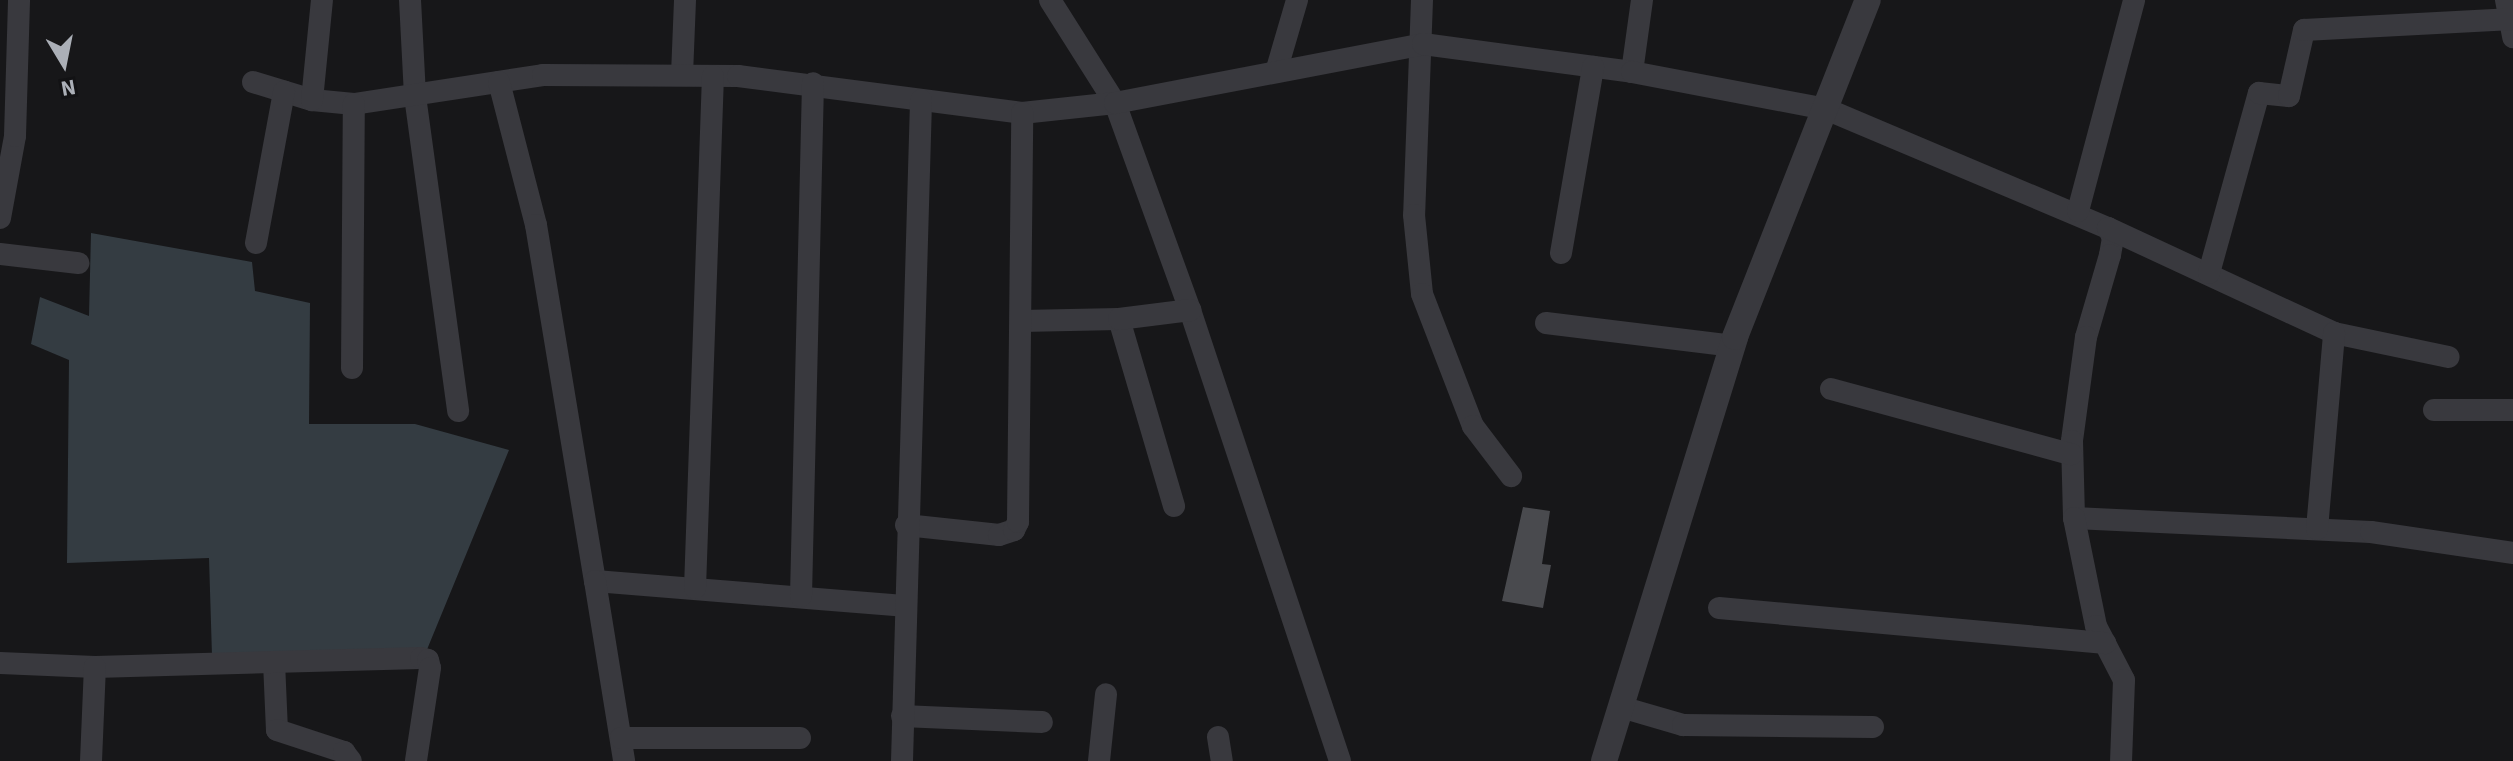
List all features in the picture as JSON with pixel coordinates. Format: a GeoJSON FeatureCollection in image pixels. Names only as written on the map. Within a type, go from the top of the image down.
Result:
{"type":"FeatureCollection","features":[{"type":"Feature","properties":{"kind":"street"},"geometry":{"type":"LineString","coordinates":[[0,218],[19,0]]}},
{"type":"Feature","properties":{"kind":"street"},"geometry":{"type":"LineString","coordinates":[[312,100],[322,0]]}},
{"type":"Feature","properties":{"kind":"street"},"geometry":{"type":"LineString","coordinates":[[410,0],[415,96],[458,411]]}},
{"type":"Feature","properties":{"kind":"street"},"geometry":{"type":"LineString","coordinates":[[682,75],[685,0]]}},
{"type":"Feature","properties":{"kind":"street"},"geometry":{"type":"LineString","coordinates":[[1050,0],[1115,103],[1190,310],[1340,761]]}},
{"type":"Feature","properties":{"kind":"street"},"geometry":{"type":"LineString","coordinates":[[1276,72],[1297,0]]}},
{"type":"Feature","properties":{"kind":"street"},"geometry":{"type":"LineString","coordinates":[[1422,0],[1423,44],[1414,215],[1422,294],[1473,426],[1511,476]]}},
{"type":"Feature","properties":{"kind":"street"},"geometry":{"type":"LineString","coordinates":[[1632,72],[1642,0]]}},
{"type":"Feature","properties":{"kind":"street"},"geometry":{"type":"LineString","coordinates":[[1604,761],[1732,346],[1868,0]]}},
{"type":"Feature","properties":{"kind":"street"},"geometry":{"type":"LineString","coordinates":[[2078,211],[2134,0]]}},
{"type":"Feature","properties":{"kind":"street"},"geometry":{"type":"LineString","coordinates":[[2209,273],[2259,93],[2289,96],[2304,30],[2510,19]]}},
{"type":"Feature","properties":{"kind":"street"},"geometry":{"type":"LineString","coordinates":[[253,82],[312,100],[354,104],[543,75],[713,76],[813,83],[1022,113],[1115,103],[1423,44],[1632,72],[1826,109],[2078,211],[2108,228],[2334,333],[2449,357]]}},
{"type":"Feature","properties":{"kind":"street"},"geometry":{"type":"LineString","coordinates":[[1561,253],[1593,67]]}},
{"type":"Feature","properties":{"kind":"street"},"geometry":{"type":"LineString","coordinates":[[695,588],[713,76]]}},
{"type":"Feature","properties":{"kind":"street"},"geometry":{"type":"LineString","coordinates":[[499,82],[536,225],[624,761]]}},
{"type":"Feature","properties":{"kind":"street"},"geometry":{"type":"LineString","coordinates":[[801,596],[813,83]]}},
{"type":"Feature","properties":{"kind":"street"},"geometry":{"type":"LineString","coordinates":[[256,243],[284,92]]}},
{"type":"Feature","properties":{"kind":"street"},"geometry":{"type":"LineString","coordinates":[[902,761],[906,525],[921,100]]}},
{"type":"Feature","properties":{"kind":"street"},"geometry":{"type":"LineString","coordinates":[[352,368],[354,104]]}},
{"type":"Feature","properties":{"kind":"street"},"geometry":{"type":"LineString","coordinates":[[906,525],[999,535],[1014,530],[1021,321],[1022,113]]}},
{"type":"Feature","properties":{"kind":"street"},"geometry":{"type":"LineString","coordinates":[[2108,228],[2113,238],[2086,337],[2071,454],[2074,518],[2089,602],[2127,698],[2121,761]]}},
{"type":"Feature","properties":{"kind":"street"},"geometry":{"type":"LineString","coordinates":[[0,254],[78,263]]}},
{"type":"Feature","properties":{"kind":"street"},"geometry":{"type":"LineString","coordinates":[[1021,321],[1119,319],[1190,310]]}},
{"type":"Feature","properties":{"kind":"street"},"geometry":{"type":"LineString","coordinates":[[1119,319],[1174,506]]}},
{"type":"Feature","properties":{"kind":"street"},"geometry":{"type":"LineString","coordinates":[[1546,323],[1732,346]]}},
{"type":"Feature","properties":{"kind":"street"},"geometry":{"type":"LineString","coordinates":[[2317,529],[2334,333]]}},
{"type":"Feature","properties":{"kind":"street"},"geometry":{"type":"LineString","coordinates":[[1831,389],[2071,454]]}},
{"type":"Feature","properties":{"kind":"street"},"geometry":{"type":"LineString","coordinates":[[2434,410],[2513,410]]}},
{"type":"Feature","properties":{"kind":"street"},"geometry":{"type":"LineString","coordinates":[[2074,518],[2371,532],[2513,553]]}},
{"type":"Feature","properties":{"kind":"street"},"geometry":{"type":"LineString","coordinates":[[595,581],[904,606]]}},
{"type":"Feature","properties":{"kind":"street"},"geometry":{"type":"LineString","coordinates":[[1719,608],[2105,643]]}},
{"type":"Feature","properties":{"kind":"street"},"geometry":{"type":"LineString","coordinates":[[0,663],[95,667],[428,660],[416,761]]}},
{"type":"Feature","properties":{"kind":"street"},"geometry":{"type":"LineString","coordinates":[[274,662],[277,730],[344,752],[351,761]]}},
{"type":"Feature","properties":{"kind":"street"},"geometry":{"type":"LineString","coordinates":[[91,761],[95,667]]}},
{"type":"Feature","properties":{"kind":"street"},"geometry":{"type":"LineString","coordinates":[[1099,761],[1106,694]]}},
{"type":"Feature","properties":{"kind":"street"},"geometry":{"type":"LineString","coordinates":[[1621,707],[1683,725],[1873,727]]}},
{"type":"Feature","properties":{"kind":"street"},"geometry":{"type":"LineString","coordinates":[[902,716],[1042,722]]}},
{"type":"Feature","properties":{"kind":"street"},"geometry":{"type":"LineString","coordinates":[[1218,737],[1222,761]]}},
{"type":"Feature","properties":{"kind":"street"},"geometry":{"type":"LineString","coordinates":[[621,738],[800,738]]}},
{"type":"Feature","properties":{"kind":"shaded area"},"geometry":{"type":"Polygon","coordinates":[[[91,233],[252,262],[255,291],[310,303],[309,424],[415,424],[509,450],[426,652],[212,656],[209,558],[67,563],[69,360],[31,344],[40,297],[89,316],[91,233]]]}},
{"type":"Feature","properties":{"kind":"building"},"geometry":{"type":"Polygon","coordinates":[[[1523,507],[1550,511],[1542,564],[1551,565],[1543,608],[1502,601],[1523,507]]]}}]}
